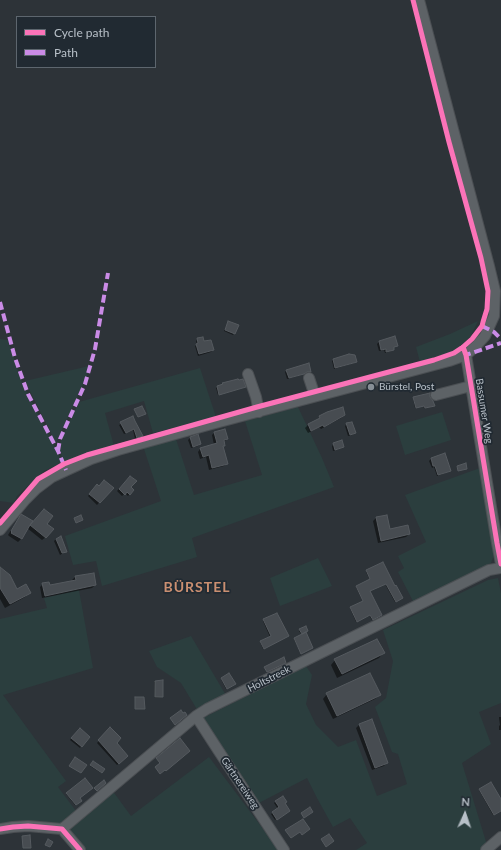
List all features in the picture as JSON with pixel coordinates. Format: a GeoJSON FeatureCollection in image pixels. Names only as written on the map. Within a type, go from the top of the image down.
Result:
{"type":"FeatureCollection","features":[{"type":"Feature","properties":{"kind":"street"},"geometry":{"type":"LineString","coordinates":[[0,530],[36,489],[52,477],[91,459],[115,451],[315,396],[449,361],[466,355],[485,336],[494,316],[494,291],[489,266],[419,0]]}},
{"type":"Feature","properties":{"kind":"street","name":"Bassumer Weg"},"geometry":{"type":"LineString","coordinates":[[466,355],[501,564]]}},
{"type":"Feature","properties":{"kind":"street"},"geometry":{"type":"LineString","coordinates":[[248,374],[256,397],[259,412]]}},
{"type":"Feature","properties":{"kind":"street"},"geometry":{"type":"LineString","coordinates":[[309,378],[315,396]]}},
{"type":"Feature","properties":{"kind":"street"},"geometry":{"type":"LineString","coordinates":[[436,395],[471,386]]}},
{"type":"Feature","properties":{"kind":"street","name":"Holtstreek"},"geometry":{"type":"LineString","coordinates":[[62,829],[196,716],[207,709],[489,570],[501,568]]}},
{"type":"Feature","properties":{"kind":"street","name":"Gärtnereiweg"},"geometry":{"type":"LineString","coordinates":[[196,716],[284,850]]}},
{"type":"Feature","properties":{"kind":"street"},"geometry":{"type":"LineString","coordinates":[[0,829],[28,826],[62,829],[80,850]]}},
{"type":"Feature","properties":{"kind":"street"},"geometry":{"type":"LineString","coordinates":[[486,850],[501,836]]}},
{"type":"Feature","properties":{"kind":"shaded area"},"geometry":{"type":"Polygon","coordinates":[[[478,321],[471,336],[455,351],[420,362],[416,347],[478,321]]]}},
{"type":"Feature","properties":{"kind":"shaded area"},"geometry":{"type":"Polygon","coordinates":[[[0,339],[8,340],[22,382],[59,455],[61,463],[44,471],[17,496],[14,503],[0,501],[0,339]]]}},
{"type":"Feature","properties":{"kind":"shaded area"},"geometry":{"type":"Polygon","coordinates":[[[89,366],[87,376],[56,443],[25,381],[89,366]]]}},
{"type":"Feature","properties":{"kind":"shaded area"},"geometry":{"type":"Polygon","coordinates":[[[200,368],[216,417],[153,433],[144,401],[105,413],[114,446],[64,462],[59,450],[61,439],[79,402],[200,368]]]}},
{"type":"Feature","properties":{"kind":"shaded area"},"geometry":{"type":"Polygon","coordinates":[[[298,407],[334,487],[192,538],[197,557],[102,586],[96,561],[73,565],[65,536],[161,501],[143,446],[176,439],[194,495],[262,475],[245,421],[298,407]]]}},
{"type":"Feature","properties":{"kind":"shaded area"},"geometry":{"type":"Polygon","coordinates":[[[442,412],[451,440],[405,455],[396,426],[442,412]]]}},
{"type":"Feature","properties":{"kind":"shaded area"},"geometry":{"type":"Polygon","coordinates":[[[480,468],[494,555],[491,563],[414,603],[398,572],[404,568],[398,556],[426,542],[405,495],[480,468]]]}},
{"type":"Feature","properties":{"kind":"shaded area"},"geometry":{"type":"Polygon","coordinates":[[[318,558],[332,586],[280,606],[270,578],[318,558]]]}},
{"type":"Feature","properties":{"kind":"shaded area"},"geometry":{"type":"Polygon","coordinates":[[[498,578],[501,593],[501,703],[479,712],[491,744],[462,763],[487,845],[481,850],[356,850],[367,843],[350,818],[333,827],[307,778],[257,804],[203,718],[306,666],[312,675],[306,704],[316,725],[338,747],[356,740],[377,796],[407,784],[398,754],[392,752],[375,707],[386,698],[393,661],[383,630],[488,580],[498,578]]]}},
{"type":"Feature","properties":{"kind":"shaded area"},"geometry":{"type":"Polygon","coordinates":[[[79,590],[93,668],[3,695],[66,781],[58,787],[76,811],[59,824],[0,827],[0,619],[47,608],[44,598],[79,590]]]}},
{"type":"Feature","properties":{"kind":"shaded area"},"geometry":{"type":"Polygon","coordinates":[[[191,636],[227,697],[198,711],[181,683],[157,667],[149,651],[191,636]]]}},
{"type":"Feature","properties":{"kind":"shaded area"},"geometry":{"type":"Polygon","coordinates":[[[209,757],[279,850],[85,850],[70,833],[72,826],[112,790],[131,816],[209,757]]]}},
{"type":"Feature","properties":{"kind":"building"},"geometry":{"type":"Polygon","coordinates":[[[228,321],[239,325],[235,334],[225,330],[228,321]]]}},
{"type":"Feature","properties":{"kind":"building"},"geometry":{"type":"Polygon","coordinates":[[[395,336],[398,346],[394,347],[394,350],[386,352],[386,349],[381,350],[379,341],[395,336]]]}},
{"type":"Feature","properties":{"kind":"building"},"geometry":{"type":"Polygon","coordinates":[[[203,337],[204,341],[211,340],[214,350],[199,354],[196,344],[198,343],[197,338],[203,337]]]}},
{"type":"Feature","properties":{"kind":"building"},"geometry":{"type":"Polygon","coordinates":[[[349,354],[355,355],[357,362],[335,368],[333,359],[349,354]]]}},
{"type":"Feature","properties":{"kind":"building"},"geometry":{"type":"Polygon","coordinates":[[[309,363],[311,372],[289,378],[286,370],[309,363]]]}},
{"type":"Feature","properties":{"kind":"building"},"geometry":{"type":"Polygon","coordinates":[[[243,379],[246,387],[219,395],[217,386],[223,384],[222,383],[243,379]]]}},
{"type":"Feature","properties":{"kind":"building"},"geometry":{"type":"Polygon","coordinates":[[[430,393],[430,397],[435,406],[416,408],[413,397],[430,393]]]}},
{"type":"Feature","properties":{"kind":"building"},"geometry":{"type":"Polygon","coordinates":[[[142,406],[146,414],[138,417],[134,409],[142,406]]]}},
{"type":"Feature","properties":{"kind":"building"},"geometry":{"type":"Polygon","coordinates":[[[343,407],[345,415],[324,427],[323,425],[311,431],[308,424],[320,418],[319,416],[327,412],[343,407]]]}},
{"type":"Feature","properties":{"kind":"building"},"geometry":{"type":"Polygon","coordinates":[[[133,416],[143,436],[137,438],[134,429],[126,433],[120,422],[133,416]]]}},
{"type":"Feature","properties":{"kind":"building"},"geometry":{"type":"Polygon","coordinates":[[[352,422],[356,433],[350,435],[346,423],[352,422]]]}},
{"type":"Feature","properties":{"kind":"building"},"geometry":{"type":"Polygon","coordinates":[[[225,429],[228,439],[224,440],[225,446],[223,446],[228,464],[212,468],[209,455],[203,457],[200,448],[217,443],[214,432],[225,429]]]}},
{"type":"Feature","properties":{"kind":"building"},"geometry":{"type":"Polygon","coordinates":[[[198,434],[201,444],[193,447],[190,437],[198,434]]]}},
{"type":"Feature","properties":{"kind":"building"},"geometry":{"type":"Polygon","coordinates":[[[342,440],[344,447],[335,450],[333,443],[342,440]]]}},
{"type":"Feature","properties":{"kind":"building"},"geometry":{"type":"Polygon","coordinates":[[[445,453],[451,471],[438,475],[431,458],[445,453]]]}},
{"type":"Feature","properties":{"kind":"building"},"geometry":{"type":"Polygon","coordinates":[[[466,463],[467,469],[458,471],[457,466],[466,463]]]}},
{"type":"Feature","properties":{"kind":"building"},"geometry":{"type":"Polygon","coordinates":[[[130,476],[137,481],[131,487],[134,490],[130,495],[127,492],[125,495],[119,489],[130,476]]]}},
{"type":"Feature","properties":{"kind":"building"},"geometry":{"type":"Polygon","coordinates":[[[104,480],[114,488],[100,503],[89,494],[97,484],[99,486],[104,480]]]}},
{"type":"Feature","properties":{"kind":"building"},"geometry":{"type":"Polygon","coordinates":[[[44,509],[53,516],[47,524],[54,529],[46,538],[30,525],[44,509]]]}},
{"type":"Feature","properties":{"kind":"building"},"geometry":{"type":"Polygon","coordinates":[[[21,514],[33,521],[22,539],[11,533],[21,514]]]}},
{"type":"Feature","properties":{"kind":"building"},"geometry":{"type":"Polygon","coordinates":[[[81,515],[83,520],[76,523],[74,518],[81,515]]]}},
{"type":"Feature","properties":{"kind":"building"},"geometry":{"type":"Polygon","coordinates":[[[387,515],[390,529],[408,525],[410,534],[381,541],[376,517],[387,515]]]}},
{"type":"Feature","properties":{"kind":"building"},"geometry":{"type":"Polygon","coordinates":[[[61,536],[67,552],[62,553],[56,539],[61,536]]]}},
{"type":"Feature","properties":{"kind":"building"},"geometry":{"type":"Polygon","coordinates":[[[383,562],[403,598],[396,602],[386,584],[370,591],[382,615],[373,620],[370,615],[357,622],[350,607],[363,601],[356,586],[370,579],[366,570],[383,562]]]}},
{"type":"Feature","properties":{"kind":"building"},"geometry":{"type":"Polygon","coordinates":[[[0,567],[10,575],[17,589],[26,584],[31,593],[10,604],[0,588],[0,567]]]}},
{"type":"Feature","properties":{"kind":"building"},"geometry":{"type":"Polygon","coordinates":[[[94,573],[96,585],[45,596],[42,583],[49,582],[50,585],[76,580],[75,576],[94,573]]]}},
{"type":"Feature","properties":{"kind":"building"},"geometry":{"type":"Polygon","coordinates":[[[277,613],[289,636],[264,649],[260,641],[271,636],[263,619],[277,613]]]}},
{"type":"Feature","properties":{"kind":"building"},"geometry":{"type":"Polygon","coordinates":[[[306,626],[308,631],[302,634],[299,629],[306,626]]]}},
{"type":"Feature","properties":{"kind":"building"},"geometry":{"type":"Polygon","coordinates":[[[306,632],[313,648],[301,654],[294,638],[306,632]]]}},
{"type":"Feature","properties":{"kind":"building"},"geometry":{"type":"Polygon","coordinates":[[[377,639],[385,653],[342,674],[334,659],[377,639]]]}},
{"type":"Feature","properties":{"kind":"building"},"geometry":{"type":"Polygon","coordinates":[[[284,657],[286,663],[267,672],[264,667],[284,657]]]}},
{"type":"Feature","properties":{"kind":"building"},"geometry":{"type":"Polygon","coordinates":[[[229,673],[236,684],[227,689],[221,678],[229,673]]]}},
{"type":"Feature","properties":{"kind":"building"},"geometry":{"type":"Polygon","coordinates":[[[370,673],[381,695],[337,716],[326,693],[370,673]]]}},
{"type":"Feature","properties":{"kind":"building"},"geometry":{"type":"Polygon","coordinates":[[[163,680],[163,697],[155,697],[155,681],[163,680]]]}},
{"type":"Feature","properties":{"kind":"building"},"geometry":{"type":"Polygon","coordinates":[[[135,697],[144,697],[145,709],[135,709],[135,697]]]}},
{"type":"Feature","properties":{"kind":"building"},"geometry":{"type":"Polygon","coordinates":[[[181,710],[187,715],[175,725],[170,718],[181,710]]]}},
{"type":"Feature","properties":{"kind":"building"},"geometry":{"type":"Polygon","coordinates":[[[372,719],[388,763],[375,768],[359,724],[372,719]]]}},
{"type":"Feature","properties":{"kind":"building"},"geometry":{"type":"Polygon","coordinates":[[[110,727],[121,738],[117,743],[128,756],[119,764],[98,740],[110,727]]]}},
{"type":"Feature","properties":{"kind":"building"},"geometry":{"type":"Polygon","coordinates":[[[80,728],[90,737],[82,747],[71,738],[80,728]]]}},
{"type":"Feature","properties":{"kind":"building"},"geometry":{"type":"Polygon","coordinates":[[[180,738],[190,751],[166,771],[165,770],[160,774],[155,767],[160,763],[156,758],[180,738]]]}},
{"type":"Feature","properties":{"kind":"building"},"geometry":{"type":"Polygon","coordinates":[[[75,757],[87,765],[81,773],[69,766],[75,757]]]}},
{"type":"Feature","properties":{"kind":"building"},"geometry":{"type":"Polygon","coordinates":[[[93,761],[105,769],[102,773],[90,765],[93,761]]]}},
{"type":"Feature","properties":{"kind":"building"},"geometry":{"type":"Polygon","coordinates":[[[85,778],[93,788],[80,798],[82,801],[76,805],[66,793],[85,778]]]}},
{"type":"Feature","properties":{"kind":"building"},"geometry":{"type":"Polygon","coordinates":[[[104,780],[106,783],[97,791],[94,788],[104,780]]]}},
{"type":"Feature","properties":{"kind":"building"},"geometry":{"type":"Polygon","coordinates":[[[491,782],[501,799],[501,811],[494,815],[479,789],[491,782]]]}},
{"type":"Feature","properties":{"kind":"building"},"geometry":{"type":"Polygon","coordinates":[[[283,796],[290,811],[277,820],[272,812],[279,807],[275,801],[283,796]]]}},
{"type":"Feature","properties":{"kind":"building"},"geometry":{"type":"Polygon","coordinates":[[[310,807],[313,812],[304,818],[301,813],[310,807]]]}},
{"type":"Feature","properties":{"kind":"building"},"geometry":{"type":"Polygon","coordinates":[[[303,819],[310,829],[302,835],[300,832],[291,838],[285,830],[303,819]]]}},
{"type":"Feature","properties":{"kind":"building"},"geometry":{"type":"Polygon","coordinates":[[[329,834],[334,841],[326,847],[321,839],[329,834]]]}},
{"type":"Feature","properties":{"kind":"building"},"geometry":{"type":"Polygon","coordinates":[[[30,835],[31,848],[23,848],[22,836],[30,835]]]}},
{"type":"Feature","properties":{"kind":"building"},"geometry":{"type":"Polygon","coordinates":[[[48,839],[53,842],[50,847],[45,845],[48,839]]]}},
{"type":"Feature","properties":{"kind":"marked path"},"geometry":{"type":"LineString","coordinates":[[58,451],[60,439],[85,384],[95,349],[108,273]]}},
{"type":"Feature","properties":{"kind":"marked path"},"geometry":{"type":"LineString","coordinates":[[0,302],[15,358],[28,394],[58,451],[66,470]]}},
{"type":"Feature","properties":{"kind":"marked path"},"geometry":{"type":"LineString","coordinates":[[482,326],[494,332],[501,339]]}},
{"type":"Feature","properties":{"kind":"marked path"},"geometry":{"type":"LineString","coordinates":[[465,352],[466,355],[501,343]]}},
{"type":"Feature","properties":{"kind":"cycle path"},"geometry":{"type":"LineString","coordinates":[[0,523],[38,479],[64,464],[87,455],[257,407],[434,360],[454,353],[472,339],[482,326],[487,309],[488,291],[481,258],[449,142],[413,0]]}},
{"type":"Feature","properties":{"kind":"cycle path"},"geometry":{"type":"LineString","coordinates":[[463,347],[466,355],[501,564]]}},
{"type":"Feature","properties":{"kind":"cycle path"},"geometry":{"type":"LineString","coordinates":[[0,829],[28,826],[62,829],[80,850]]}},
{"type":"Feature","properties":{"kind":"place","name":"Bürstel, Post"},"geometry":{"type":"Point","coordinates":[371,387]}},
{"type":"Feature","properties":{"kind":"district","name":"BÜRSTEL"},"geometry":{"type":"Point","coordinates":[197,587]}}]}
